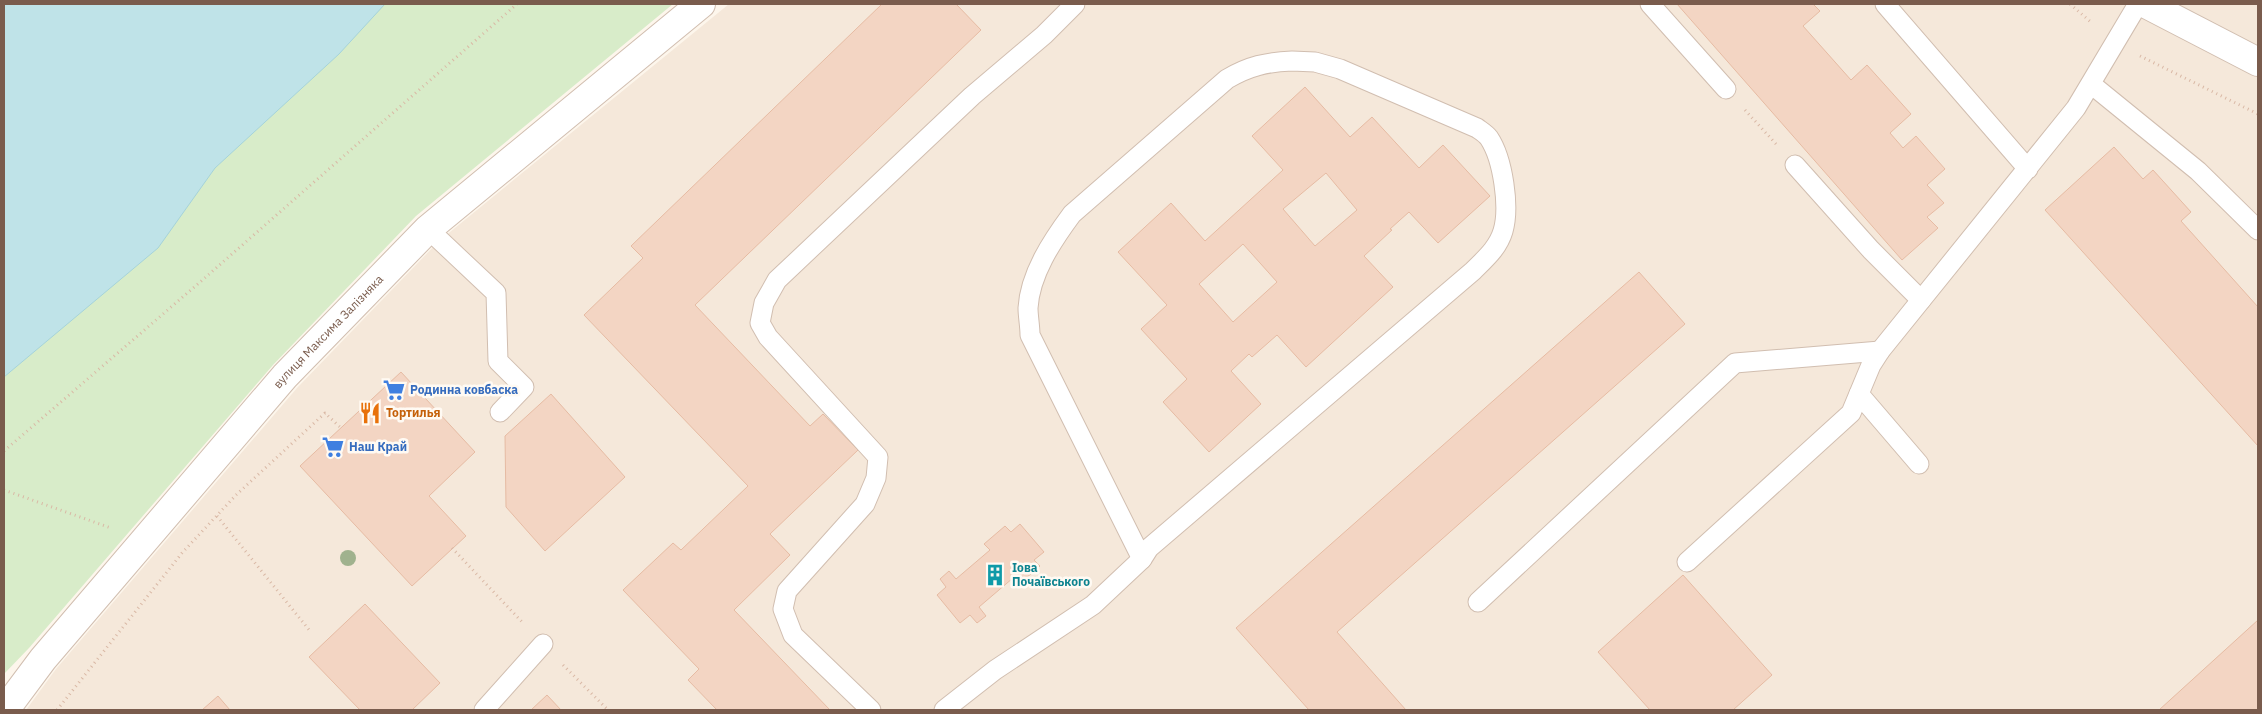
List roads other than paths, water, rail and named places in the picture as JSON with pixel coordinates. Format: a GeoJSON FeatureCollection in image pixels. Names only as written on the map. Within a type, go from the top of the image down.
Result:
{"type":"FeatureCollection","features":[{"type":"Feature","properties":{"kind":"street","name":"вулиця Максима Залізняка"},"geometry":{"type":"LineString","coordinates":[[5,710],[43,659],[278,384],[428,228],[701,4]]}},
{"type":"Feature","properties":{"kind":"street"},"geometry":{"type":"LineString","coordinates":[[2146,4],[2258,62]]}},
{"type":"Feature","properties":{"kind":"lane"},"geometry":{"type":"LineString","coordinates":[[871,710],[793,635],[783,609],[787,591],[865,504],[876,478],[878,457],[768,337],[760,323],[764,303],[777,280],[972,96],[1044,35],[1075,4]]}},
{"type":"Feature","properties":{"kind":"lane"},"geometry":{"type":"LineString","coordinates":[[1650,4],[1726,89]]}},
{"type":"Feature","properties":{"kind":"lane"},"geometry":{"type":"LineString","coordinates":[[1884,4],[2028,169]]}},
{"type":"Feature","properties":{"kind":"lane"},"geometry":{"type":"LineString","coordinates":[[1687,562],[1851,413],[1880,351],[2076,108],[2138,4]]}},
{"type":"Feature","properties":{"kind":"lane"},"geometry":{"type":"LineString","coordinates":[[944,710],[995,670],[1093,605],[1142,559],[1149,548],[1458,284],[1492,252],[1502,232],[1506,216],[1504,188],[1489,138],[1477,128],[1340,69],[1315,62],[1264,63],[1246,68],[1227,79],[1072,214],[1055,237],[1032,284],[1028,308],[1030,335],[1142,559]]}},
{"type":"Feature","properties":{"kind":"lane"},"geometry":{"type":"LineString","coordinates":[[2091,84],[2198,171],[2258,230]]}},
{"type":"Feature","properties":{"kind":"lane"},"geometry":{"type":"LineString","coordinates":[[1795,166],[1871,250],[1921,300]]}},
{"type":"Feature","properties":{"kind":"lane"},"geometry":{"type":"LineString","coordinates":[[428,228],[496,293],[498,361],[524,388],[500,412]]}},
{"type":"Feature","properties":{"kind":"lane"},"geometry":{"type":"LineString","coordinates":[[1478,602],[1735,363],[1880,351]]}},
{"type":"Feature","properties":{"kind":"lane"},"geometry":{"type":"LineString","coordinates":[[1859,394],[1919,464]]}},
{"type":"Feature","properties":{"kind":"lane"},"geometry":{"type":"LineString","coordinates":[[484,710],[543,644]]}},
{"type":"Feature","properties":{"kind":"water"},"geometry":{"type":"Polygon","coordinates":[[[4,4],[385,4],[339,54],[215,168],[158,248],[4,377],[4,4]]]}},
{"type":"Feature","properties":{"kind":"place","name":"Родинна ковбаска"},"geometry":{"type":"Point","coordinates":[394,390]}},
{"type":"Feature","properties":{"kind":"place","name":"Тортилья"},"geometry":{"type":"Point","coordinates":[370,413]}},
{"type":"Feature","properties":{"kind":"place","name":"Наш Край"},"geometry":{"type":"Point","coordinates":[333,447]}},
{"type":"Feature","properties":{"kind":"place","name":"Іова Почаївського"},"geometry":{"type":"Point","coordinates":[995,575]}}]}
